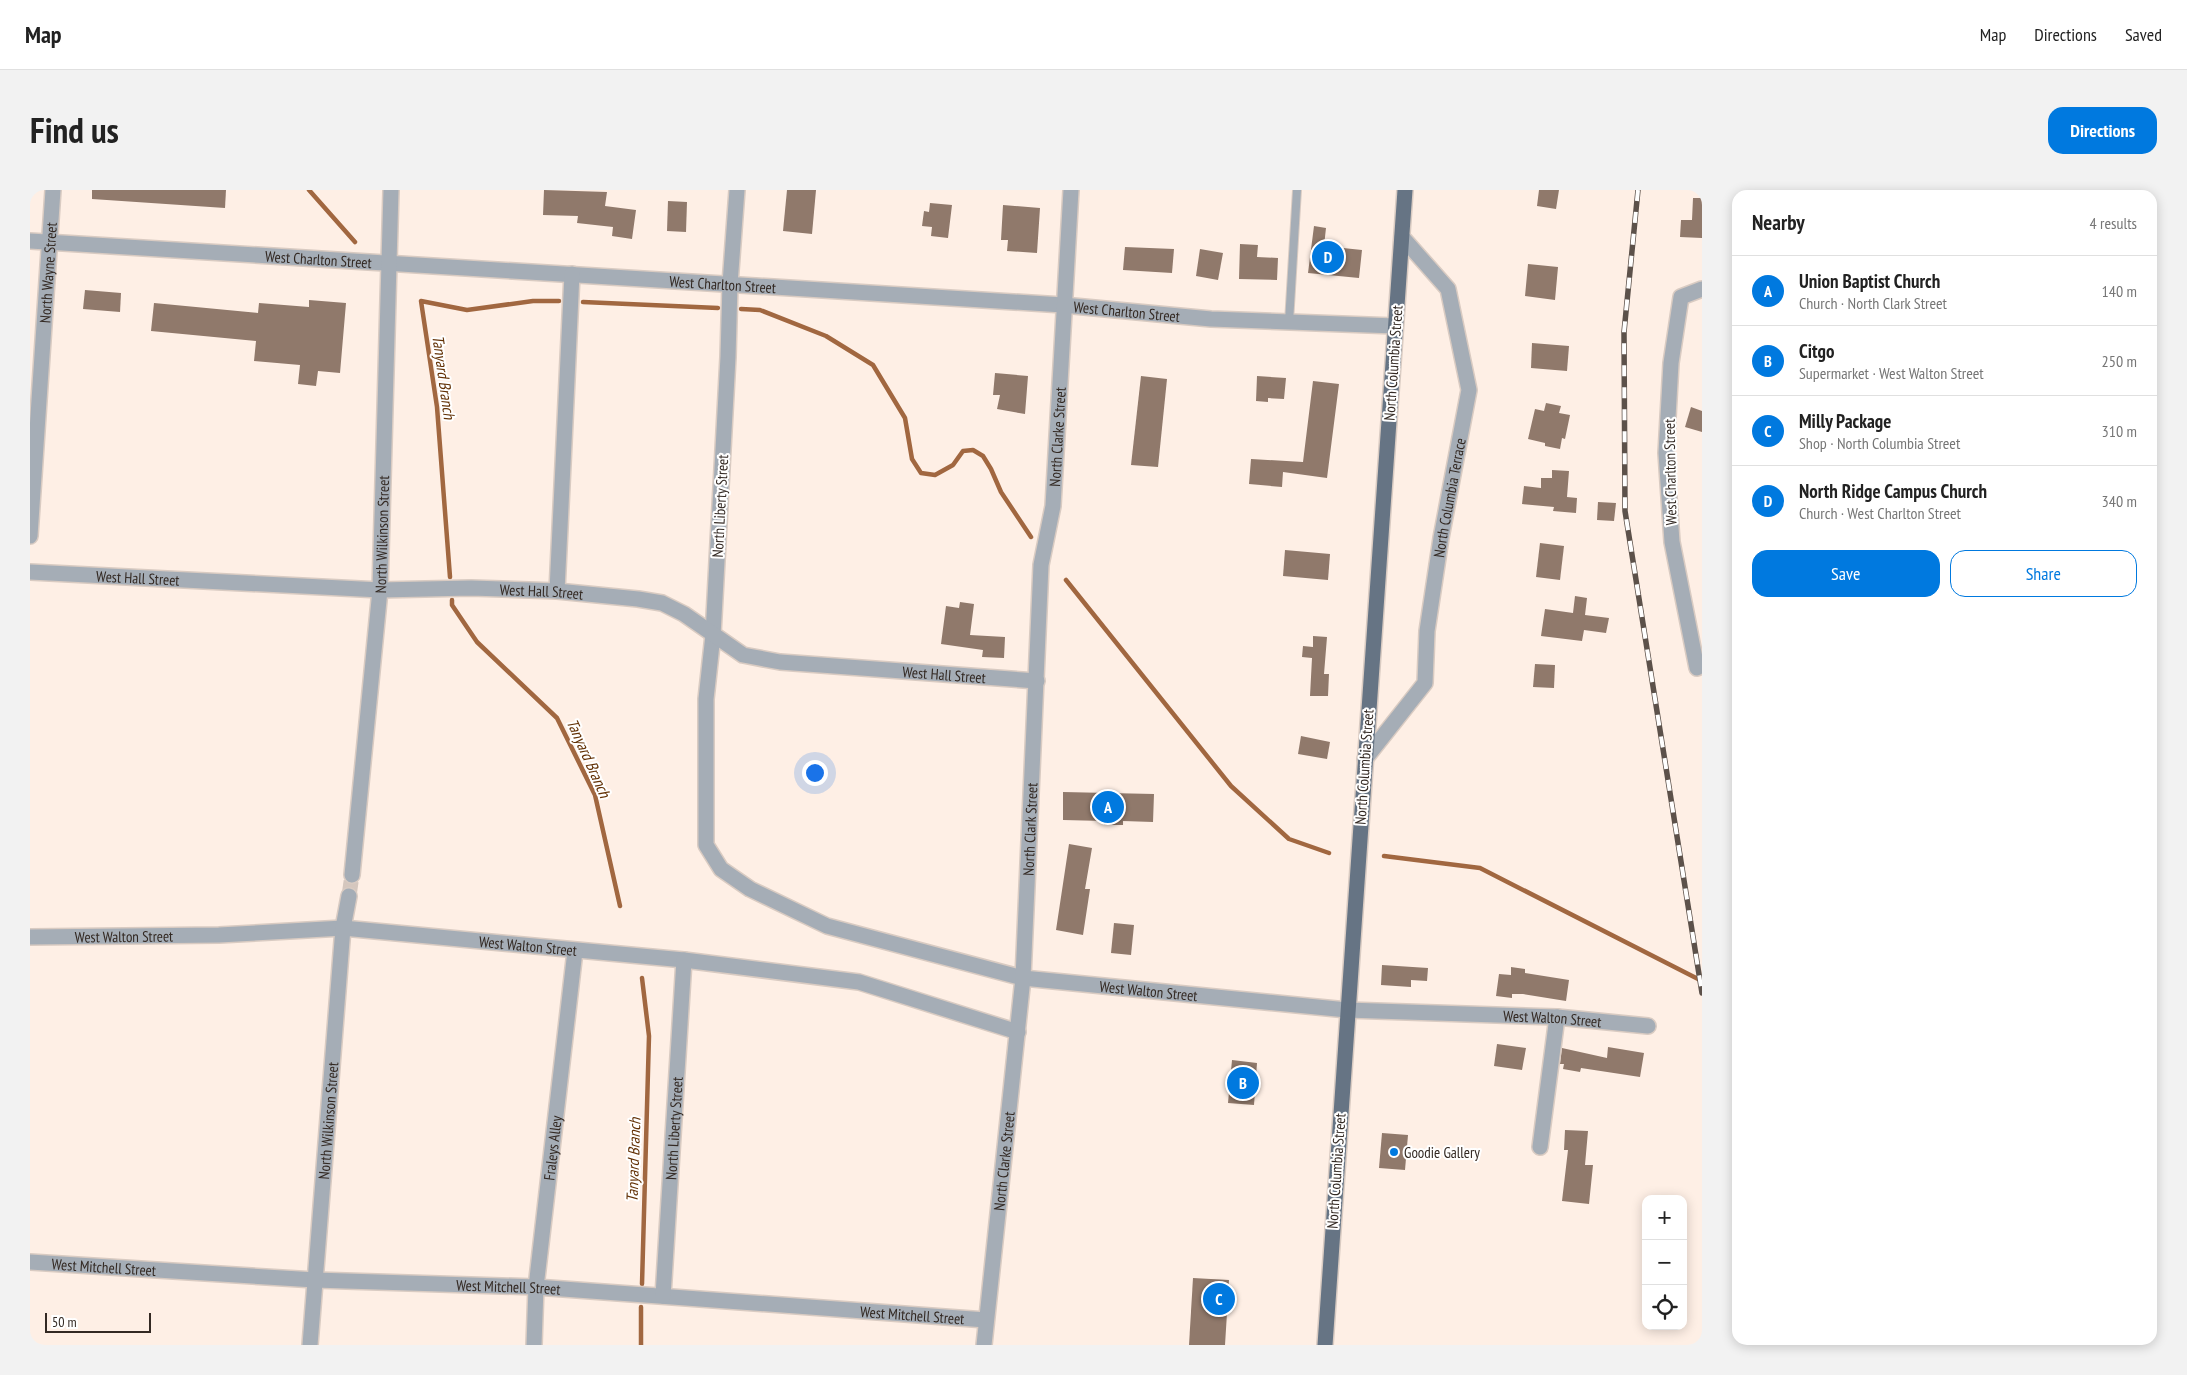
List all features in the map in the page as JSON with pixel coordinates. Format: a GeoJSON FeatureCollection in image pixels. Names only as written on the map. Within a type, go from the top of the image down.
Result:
{"type":"FeatureCollection","features":[{"type":"Feature","properties":{"kind":"main road","name":"North Columbia Street"},"geometry":{"type":"LineString","coordinates":[[1325,1345],[1405,190]]}},
{"type":"Feature","properties":{"kind":"street","name":"North Wayne Street"},"geometry":{"type":"LineString","coordinates":[[30,536],[53,190]]}},
{"type":"Feature","properties":{"kind":"street","name":"North Wilkinson Street"},"geometry":{"type":"LineString","coordinates":[[352,875],[380,590],[387,263],[391,190]]}},
{"type":"Feature","properties":{"kind":"street","name":"North Liberty Street"},"geometry":{"type":"LineString","coordinates":[[705,822],[706,699],[713,636],[728,357],[730,284],[737,190]]}},
{"type":"Feature","properties":{"kind":"street","name":"North Clarke Street"},"geometry":{"type":"LineString","coordinates":[[1037,681],[1042,565],[1053,506],[1071,190]]}},
{"type":"Feature","properties":{"kind":"street","name":"North Columbia Terrace"},"geometry":{"type":"LineString","coordinates":[[1365,760],[1424,683],[1427,631],[1436,566],[1469,390],[1448,289],[1402,237]]}},
{"type":"Feature","properties":{"kind":"street","name":"West Charlton Street"},"geometry":{"type":"LineString","coordinates":[[30,241],[1063,305],[1212,319],[1395,326]]}},
{"type":"Feature","properties":{"kind":"street"},"geometry":{"type":"LineString","coordinates":[[557,591],[572,274]]}},
{"type":"Feature","properties":{"kind":"street","name":"West Charlton Street"},"geometry":{"type":"LineString","coordinates":[[1697,668],[1672,542],[1666,453],[1671,363],[1677,313],[1681,298],[1702,289]]}},
{"type":"Feature","properties":{"kind":"street","name":"West Hall Street"},"geometry":{"type":"LineString","coordinates":[[30,572],[380,590],[472,588],[557,591],[662,603],[684,614],[713,636],[743,655],[780,662],[1037,681]]}},
{"type":"Feature","properties":{"kind":"street","name":"North Clark Street"},"geometry":{"type":"LineString","coordinates":[[1024,978],[1037,681]]}},
{"type":"Feature","properties":{"kind":"street","name":"West Walton Street"},"geometry":{"type":"LineString","coordinates":[[705,822],[706,845],[721,870],[750,889],[827,926],[1024,978],[1347,1010],[1557,1017],[1648,1026]]}},
{"type":"Feature","properties":{"kind":"street","name":"North Wilkinson Street"},"geometry":{"type":"LineString","coordinates":[[310,1345],[343,928],[349,896]]}},
{"type":"Feature","properties":{"kind":"street","name":"West Walton Street"},"geometry":{"type":"LineString","coordinates":[[30,937],[219,935],[343,928],[684,960],[859,982],[1018,1032]]}},
{"type":"Feature","properties":{"kind":"street","name":"Fraleys Alley"},"geometry":{"type":"LineString","coordinates":[[534,1345],[536,1287],[575,951]]}},
{"type":"Feature","properties":{"kind":"street","name":"North Liberty Street"},"geometry":{"type":"LineString","coordinates":[[663,1296],[684,960]]}},
{"type":"Feature","properties":{"kind":"street","name":"North Clarke Street"},"geometry":{"type":"LineString","coordinates":[[984,1345],[1024,978]]}},
{"type":"Feature","properties":{"kind":"street"},"geometry":{"type":"LineString","coordinates":[[1540,1147],[1557,1017]]}},
{"type":"Feature","properties":{"kind":"street","name":"West Mitchell Street"},"geometry":{"type":"LineString","coordinates":[[30,1262],[315,1280],[536,1287],[986,1320]]}},
{"type":"Feature","properties":{"kind":"lane"},"geometry":{"type":"LineString","coordinates":[[1289,322],[1298,190]]}},
{"type":"Feature","properties":{"kind":"building"},"geometry":{"type":"Polygon","coordinates":[[[92,190],[226,190],[225,208],[92,199],[92,190]]]}},
{"type":"Feature","properties":{"kind":"building"},"geometry":{"type":"Polygon","coordinates":[[[544,190],[607,192],[605,206],[636,210],[632,239],[612,236],[613,227],[577,223],[578,216],[543,215],[544,190]]]}},
{"type":"Feature","properties":{"kind":"building"},"geometry":{"type":"Polygon","coordinates":[[[787,190],[816,190],[812,234],[783,231],[787,190]]]}},
{"type":"Feature","properties":{"kind":"building"},"geometry":{"type":"Polygon","coordinates":[[[1539,190],[1559,190],[1556,209],[1537,206],[1539,190]]]}},
{"type":"Feature","properties":{"kind":"building"},"geometry":{"type":"Polygon","coordinates":[[[1693,198],[1702,198],[1702,238],[1680,237],[1681,220],[1692,220],[1693,198]]]}},
{"type":"Feature","properties":{"kind":"building"},"geometry":{"type":"Polygon","coordinates":[[[668,201],[687,202],[686,232],[667,231],[668,201]]]}},
{"type":"Feature","properties":{"kind":"building"},"geometry":{"type":"Polygon","coordinates":[[[930,203],[952,205],[948,238],[931,236],[932,227],[922,226],[924,211],[929,212],[930,203]]]}},
{"type":"Feature","properties":{"kind":"building"},"geometry":{"type":"Polygon","coordinates":[[[1003,205],[1040,208],[1037,253],[1007,251],[1008,240],[1001,240],[1003,205]]]}},
{"type":"Feature","properties":{"kind":"building"},"geometry":{"type":"Polygon","coordinates":[[[1314,226],[1326,228],[1324,246],[1362,250],[1359,278],[1308,273],[1314,226]]]}},
{"type":"Feature","properties":{"kind":"building"},"geometry":{"type":"Polygon","coordinates":[[[1240,244],[1258,245],[1257,257],[1278,258],[1277,280],[1239,279],[1240,244]]]}},
{"type":"Feature","properties":{"kind":"building"},"geometry":{"type":"Polygon","coordinates":[[[1125,247],[1174,249],[1172,273],[1123,270],[1125,247]]]}},
{"type":"Feature","properties":{"kind":"building"},"geometry":{"type":"Polygon","coordinates":[[[1200,249],[1223,253],[1218,280],[1196,276],[1200,249]]]}},
{"type":"Feature","properties":{"kind":"building"},"geometry":{"type":"Polygon","coordinates":[[[1528,264],[1558,267],[1555,300],[1525,296],[1528,264]]]}},
{"type":"Feature","properties":{"kind":"building"},"geometry":{"type":"Polygon","coordinates":[[[85,290],[121,293],[120,312],[83,309],[85,290]]]}},
{"type":"Feature","properties":{"kind":"building"},"geometry":{"type":"Polygon","coordinates":[[[309,300],[346,303],[340,373],[318,371],[316,386],[298,384],[300,365],[254,361],[256,341],[151,331],[154,303],[258,313],[259,303],[309,307],[309,300]]]}},
{"type":"Feature","properties":{"kind":"building"},"geometry":{"type":"Polygon","coordinates":[[[1532,343],[1569,346],[1567,371],[1531,368],[1532,343]]]}},
{"type":"Feature","properties":{"kind":"building"},"geometry":{"type":"Polygon","coordinates":[[[995,373],[1028,376],[1025,414],[997,409],[1000,395],[993,395],[995,373]]]}},
{"type":"Feature","properties":{"kind":"building"},"geometry":{"type":"Polygon","coordinates":[[[1141,376],[1167,379],[1158,467],[1131,465],[1141,376]]]}},
{"type":"Feature","properties":{"kind":"building"},"geometry":{"type":"Polygon","coordinates":[[[1257,376],[1286,378],[1284,399],[1268,398],[1268,402],[1256,401],[1257,376]]]}},
{"type":"Feature","properties":{"kind":"building"},"geometry":{"type":"Polygon","coordinates":[[[1313,381],[1339,384],[1327,478],[1283,472],[1282,487],[1249,484],[1251,459],[1303,462],[1313,381]]]}},
{"type":"Feature","properties":{"kind":"building"},"geometry":{"type":"Polygon","coordinates":[[[1546,403],[1561,406],[1559,413],[1570,415],[1565,439],[1562,438],[1560,449],[1545,446],[1545,443],[1528,439],[1535,409],[1544,411],[1546,403]]]}},
{"type":"Feature","properties":{"kind":"building"},"geometry":{"type":"Polygon","coordinates":[[[1691,407],[1702,411],[1702,432],[1685,427],[1691,407]]]}},
{"type":"Feature","properties":{"kind":"building"},"geometry":{"type":"Polygon","coordinates":[[[1552,470],[1569,471],[1567,497],[1577,498],[1576,513],[1553,511],[1554,507],[1522,504],[1524,486],[1541,488],[1541,478],[1552,478],[1552,470]]]}},
{"type":"Feature","properties":{"kind":"building"},"geometry":{"type":"Polygon","coordinates":[[[1598,502],[1616,503],[1614,521],[1597,520],[1598,502]]]}},
{"type":"Feature","properties":{"kind":"building"},"geometry":{"type":"Polygon","coordinates":[[[1540,543],[1564,546],[1560,580],[1536,577],[1540,543]]]}},
{"type":"Feature","properties":{"kind":"building"},"geometry":{"type":"Polygon","coordinates":[[[1285,550],[1330,554],[1328,580],[1283,576],[1285,550]]]}},
{"type":"Feature","properties":{"kind":"building"},"geometry":{"type":"Polygon","coordinates":[[[1575,596],[1587,598],[1585,615],[1609,618],[1606,633],[1584,630],[1582,641],[1541,636],[1545,609],[1573,613],[1575,596]]]}},
{"type":"Feature","properties":{"kind":"building"},"geometry":{"type":"Polygon","coordinates":[[[960,602],[974,604],[970,635],[1005,637],[1004,658],[982,657],[983,650],[941,644],[946,606],[959,608],[960,602]]]}},
{"type":"Feature","properties":{"kind":"building"},"geometry":{"type":"Polygon","coordinates":[[[1313,636],[1327,637],[1324,674],[1329,674],[1328,696],[1310,696],[1312,658],[1302,657],[1303,646],[1313,647],[1313,636]]]}},
{"type":"Feature","properties":{"kind":"building"},"geometry":{"type":"Polygon","coordinates":[[[1535,664],[1555,665],[1554,688],[1533,687],[1535,664]]]}},
{"type":"Feature","properties":{"kind":"building"},"geometry":{"type":"Polygon","coordinates":[[[1301,736],[1330,742],[1327,759],[1298,754],[1301,736]]]}},
{"type":"Feature","properties":{"kind":"building"},"geometry":{"type":"Polygon","coordinates":[[[1063,792],[1154,794],[1153,822],[1123,821],[1123,825],[1104,825],[1104,821],[1063,820],[1063,792]]]}},
{"type":"Feature","properties":{"kind":"building"},"geometry":{"type":"Polygon","coordinates":[[[1069,844],[1092,848],[1085,889],[1090,889],[1083,935],[1056,930],[1069,844]]]}},
{"type":"Feature","properties":{"kind":"building"},"geometry":{"type":"Polygon","coordinates":[[[1114,923],[1134,925],[1131,955],[1111,953],[1114,923]]]}},
{"type":"Feature","properties":{"kind":"building"},"geometry":{"type":"Polygon","coordinates":[[[1382,965],[1428,968],[1427,981],[1411,980],[1411,987],[1381,985],[1382,965]]]}},
{"type":"Feature","properties":{"kind":"building"},"geometry":{"type":"Polygon","coordinates":[[[1511,967],[1525,969],[1525,973],[1569,980],[1566,1001],[1523,994],[1512,994],[1512,998],[1496,996],[1499,974],[1511,975],[1511,967]]]}},
{"type":"Feature","properties":{"kind":"building"},"geometry":{"type":"Polygon","coordinates":[[[1497,1044],[1526,1048],[1522,1070],[1494,1066],[1497,1044]]]}},
{"type":"Feature","properties":{"kind":"building"},"geometry":{"type":"Polygon","coordinates":[[[1608,1047],[1644,1053],[1640,1077],[1581,1068],[1580,1072],[1563,1069],[1564,1064],[1560,1064],[1562,1048],[1607,1058],[1608,1047]]]}},
{"type":"Feature","properties":{"kind":"building"},"geometry":{"type":"Polygon","coordinates":[[[1232,1060],[1257,1063],[1254,1105],[1228,1103],[1232,1060]]]}},
{"type":"Feature","properties":{"kind":"building"},"geometry":{"type":"Polygon","coordinates":[[[1565,1130],[1588,1131],[1585,1165],[1593,1165],[1589,1204],[1562,1201],[1568,1150],[1564,1150],[1565,1130]]]}},
{"type":"Feature","properties":{"kind":"building","name":"Goodie Gallery"},"geometry":{"type":"Polygon","coordinates":[[[1382,1133],[1408,1135],[1405,1170],[1379,1168],[1382,1133]]]}},
{"type":"Feature","properties":{"kind":"building"},"geometry":{"type":"Polygon","coordinates":[[[1193,1278],[1229,1280],[1225,1345],[1189,1345],[1193,1278]]]}},
{"type":"Feature","properties":{"kind":"waterway","name":"Tanyard Branch"},"geometry":{"type":"LineString","coordinates":[[309,190],[355,242]]}},
{"type":"Feature","properties":{"kind":"waterway","name":"Tanyard Branch"},"geometry":{"type":"LineString","coordinates":[[450,577],[437,407],[421,301],[467,310],[533,301],[559,301]]}},
{"type":"Feature","properties":{"kind":"waterway"},"geometry":{"type":"LineString","coordinates":[[583,302],[718,308]]}},
{"type":"Feature","properties":{"kind":"waterway"},"geometry":{"type":"LineString","coordinates":[[741,309],[760,310],[826,336],[873,365],[905,418],[912,459],[921,473],[935,475],[953,465],[963,451],[973,450],[983,456],[1001,492],[1031,537]]}},
{"type":"Feature","properties":{"kind":"waterway"},"geometry":{"type":"LineString","coordinates":[[1066,580],[1231,786],[1289,839],[1329,853]]}},
{"type":"Feature","properties":{"kind":"waterway","name":"Tanyard Branch"},"geometry":{"type":"LineString","coordinates":[[452,600],[452,605],[477,642],[557,718],[595,795],[620,906]]}},
{"type":"Feature","properties":{"kind":"waterway"},"geometry":{"type":"LineString","coordinates":[[1384,856],[1480,868],[1702,981]]}},
{"type":"Feature","properties":{"kind":"waterway","name":"Tanyard Branch"},"geometry":{"type":"LineString","coordinates":[[642,978],[649,1036],[642,1284]]}},
{"type":"Feature","properties":{"kind":"waterway","name":"Tanyard Branch"},"geometry":{"type":"LineString","coordinates":[[641,1307],[641,1345]]}},
{"type":"Feature","properties":{"kind":"tunnel"},"geometry":{"type":"LineString","coordinates":[[349,896],[352,875]]}},
{"type":"Feature","properties":{"kind":"railway"},"geometry":{"type":"LineString","coordinates":[[1638,190],[1624,332],[1625,511],[1702,993]]}},
{"type":"Feature","properties":{"kind":"place","name":"North Ridge Campus Church"},"geometry":{"type":"Point","coordinates":[1328,257]}},
{"type":"Feature","properties":{"kind":"place","name":"Union Baptist Church"},"geometry":{"type":"Point","coordinates":[1108,807]}},
{"type":"Feature","properties":{"kind":"place","name":"Citgo"},"geometry":{"type":"Point","coordinates":[1243,1083]}},
{"type":"Feature","properties":{"kind":"place","name":"Goodie Gallery"},"geometry":{"type":"Point","coordinates":[1394,1152]}},
{"type":"Feature","properties":{"kind":"place","name":"Milly Package"},"geometry":{"type":"Point","coordinates":[1219,1299]}}]}
